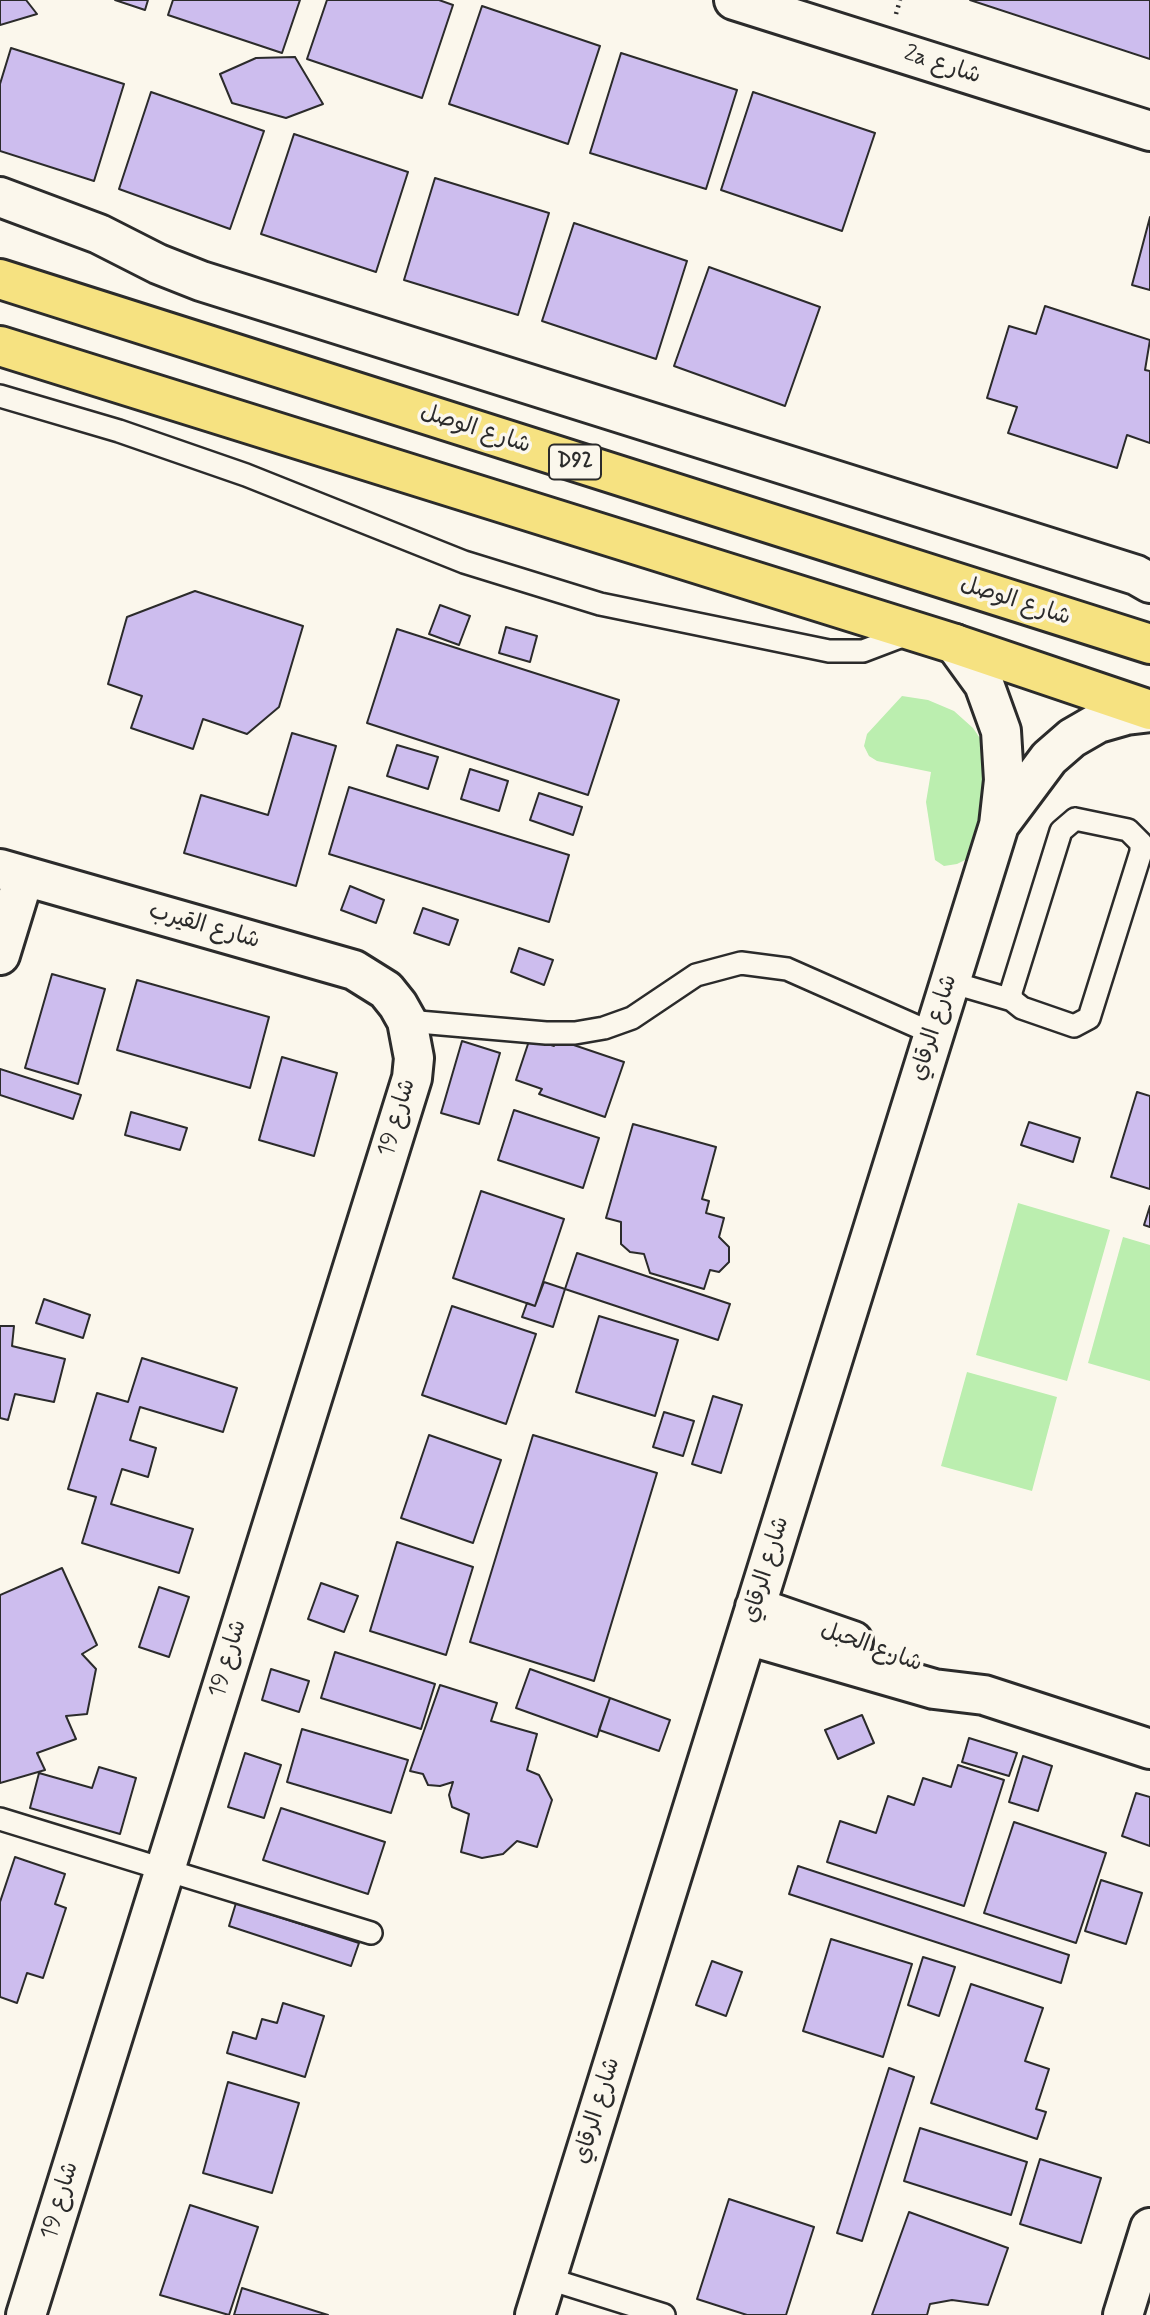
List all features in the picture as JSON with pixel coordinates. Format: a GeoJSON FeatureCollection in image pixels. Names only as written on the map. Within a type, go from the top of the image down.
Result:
{"type":"FeatureCollection","features":[{"type":"Feature","properties":{"kind":"main road","name":"شارع الوصل"},"geometry":{"type":"LineString","coordinates":[[0,279],[1150,644]]}},
{"type":"Feature","properties":{"kind":"main road"},"geometry":{"type":"LineString","coordinates":[[0,346],[955,644],[1150,711]]}},
{"type":"Feature","properties":{"kind":"street","name":"2a شارع"},"geometry":{"type":"LineString","coordinates":[[734,0],[1150,131]]}},
{"type":"Feature","properties":{"kind":"street"},"geometry":{"type":"LineString","coordinates":[[0,197],[99,234],[158,264],[201,281],[1136,575],[1150,583]]}},
{"type":"Feature","properties":{"kind":"street","name":"شارع الرقاي"},"geometry":{"type":"LineString","coordinates":[[535,2315],[999,825],[1004,780],[1000,731],[984,684],[955,644]]}},
{"type":"Feature","properties":{"kind":"street","name":"شارع الرقاي"},"geometry":{"type":"LineString","coordinates":[[999,825],[1049,758],[1072,738],[1098,723],[1150,711]]}},
{"type":"Feature","properties":{"kind":"street"},"geometry":{"type":"LineString","coordinates":[[0,955],[12,873]]}},
{"type":"Feature","properties":{"kind":"street","name":"شارع القيرب"},"geometry":{"type":"LineString","coordinates":[[12,873],[354,970],[386,990],[402,1013]]}},
{"type":"Feature","properties":{"kind":"street","name":"شارع 19"},"geometry":{"type":"LineString","coordinates":[[26,2315],[412,1078],[412,1040],[402,1013]]}},
{"type":"Feature","properties":{"kind":"street","name":"شارع الحبل"},"geometry":{"type":"LineString","coordinates":[[751,1621],[940,1672],[984,1695],[1150,1748]]}},
{"type":"Feature","properties":{"kind":"street"},"geometry":{"type":"LineString","coordinates":[[1123,2315],[1150,2228]]}},
{"type":"Feature","properties":{"kind":"lane"},"geometry":{"type":"LineString","coordinates":[[0,396],[120,430],[246,475],[464,562],[600,604],[829,651],[863,651],[913,632]]}},
{"type":"Feature","properties":{"kind":"lane"},"geometry":{"type":"LineString","coordinates":[[950,982],[1012,1000],[1022,1008],[1068,1025],[1081,1024],[1089,1018],[1141,852],[1141,843],[1128,830],[1075,819],[1061,831],[1013,985],[1012,1000]]}},
{"type":"Feature","properties":{"kind":"lane"},"geometry":{"type":"LineString","coordinates":[[1128,830],[1150,821]]}},
{"type":"Feature","properties":{"kind":"lane"},"geometry":{"type":"LineString","coordinates":[[402,1013],[546,1032],[595,1030],[632,1018],[696,975],[718,967],[752,964],[788,969],[934,1034]]}},
{"type":"Feature","properties":{"kind":"lane"},"geometry":{"type":"LineString","coordinates":[[0,1819],[371,1933]]}},
{"type":"Feature","properties":{"kind":"lane"},"geometry":{"type":"LineString","coordinates":[[546,2278],[664,2315]]}},
{"type":"Feature","properties":{"kind":"green space"},"geometry":{"type":"Polygon","coordinates":[[[902,696],[928,700],[954,711],[973,728],[988,750],[981,852],[957,864],[944,866],[935,860],[926,802],[931,772],[877,761],[869,756],[864,746],[867,734],[902,696]]]}},
{"type":"Feature","properties":{"kind":"green space"},"geometry":{"type":"Polygon","coordinates":[[[1018,1203],[1110,1230],[1067,1381],[976,1355],[1018,1203]]]}},
{"type":"Feature","properties":{"kind":"green space"},"geometry":{"type":"Polygon","coordinates":[[[1123,1237],[1150,1245],[1150,1381],[1088,1363],[1123,1237]]]}},
{"type":"Feature","properties":{"kind":"green space"},"geometry":{"type":"Polygon","coordinates":[[[967,1372],[1057,1397],[1032,1491],[941,1466],[967,1372]]]}},
{"type":"Feature","properties":{"kind":"building"},"geometry":{"type":"Polygon","coordinates":[[[0,0],[26,0],[37,14],[0,25],[0,0]]]}},
{"type":"Feature","properties":{"kind":"building"},"geometry":{"type":"Polygon","coordinates":[[[115,0],[148,0],[145,10],[115,0]]]}},
{"type":"Feature","properties":{"kind":"building"},"geometry":{"type":"Polygon","coordinates":[[[173,0],[300,0],[282,53],[168,15],[173,0]]]}},
{"type":"Feature","properties":{"kind":"building"},"geometry":{"type":"Polygon","coordinates":[[[327,0],[439,0],[453,5],[422,98],[307,59],[327,0]]]}},
{"type":"Feature","properties":{"kind":"building"},"geometry":{"type":"Polygon","coordinates":[[[970,0],[1150,0],[1150,59],[970,0]]]}},
{"type":"Feature","properties":{"kind":"building"},"geometry":{"type":"Polygon","coordinates":[[[482,6],[600,46],[568,144],[449,104],[482,6]]]}},
{"type":"Feature","properties":{"kind":"building"},"geometry":{"type":"Polygon","coordinates":[[[11,48],[124,84],[94,181],[0,151],[0,84],[11,48]]]}},
{"type":"Feature","properties":{"kind":"building"},"geometry":{"type":"Polygon","coordinates":[[[621,53],[737,90],[706,189],[590,153],[621,53]]]}},
{"type":"Feature","properties":{"kind":"building"},"geometry":{"type":"Polygon","coordinates":[[[295,57],[323,104],[286,118],[232,103],[220,74],[256,58],[295,57]]]}},
{"type":"Feature","properties":{"kind":"building"},"geometry":{"type":"Polygon","coordinates":[[[151,92],[264,131],[230,229],[119,189],[151,92]]]}},
{"type":"Feature","properties":{"kind":"building"},"geometry":{"type":"Polygon","coordinates":[[[753,92],[875,133],[842,231],[721,190],[753,92]]]}},
{"type":"Feature","properties":{"kind":"building"},"geometry":{"type":"Polygon","coordinates":[[[294,134],[408,172],[376,272],[261,234],[294,134]]]}},
{"type":"Feature","properties":{"kind":"building"},"geometry":{"type":"Polygon","coordinates":[[[435,178],[549,213],[518,315],[404,280],[435,178]]]}},
{"type":"Feature","properties":{"kind":"building"},"geometry":{"type":"Polygon","coordinates":[[[1150,217],[1150,290],[1132,285],[1150,217]]]}},
{"type":"Feature","properties":{"kind":"building"},"geometry":{"type":"Polygon","coordinates":[[[574,223],[687,261],[656,359],[542,321],[574,223]]]}},
{"type":"Feature","properties":{"kind":"building"},"geometry":{"type":"Polygon","coordinates":[[[709,267],[820,307],[785,406],[674,366],[709,267]]]}},
{"type":"Feature","properties":{"kind":"building"},"geometry":{"type":"Polygon","coordinates":[[[1045,306],[1150,340],[1145,370],[1150,371],[1150,443],[1127,435],[1117,468],[1008,433],[1017,407],[987,398],[1009,326],[1036,334],[1045,306]]]}},
{"type":"Feature","properties":{"kind":"building"},"geometry":{"type":"Polygon","coordinates":[[[195,591],[303,626],[279,707],[247,734],[203,719],[193,749],[131,728],[142,696],[108,684],[127,617],[195,591]]]}},
{"type":"Feature","properties":{"kind":"building"},"geometry":{"type":"Polygon","coordinates":[[[440,605],[470,616],[459,645],[429,634],[440,605]]]}},
{"type":"Feature","properties":{"kind":"building"},"geometry":{"type":"Polygon","coordinates":[[[506,627],[537,636],[530,662],[499,653],[506,627]]]}},
{"type":"Feature","properties":{"kind":"building"},"geometry":{"type":"Polygon","coordinates":[[[397,629],[619,700],[588,795],[367,723],[397,629]]]}},
{"type":"Feature","properties":{"kind":"building"},"geometry":{"type":"Polygon","coordinates":[[[292,733],[336,746],[296,886],[184,853],[201,795],[268,815],[292,733]]]}},
{"type":"Feature","properties":{"kind":"building"},"geometry":{"type":"Polygon","coordinates":[[[397,745],[438,757],[428,789],[387,776],[397,745]]]}},
{"type":"Feature","properties":{"kind":"building"},"geometry":{"type":"Polygon","coordinates":[[[470,769],[508,781],[499,811],[461,799],[470,769]]]}},
{"type":"Feature","properties":{"kind":"building"},"geometry":{"type":"Polygon","coordinates":[[[349,787],[569,855],[549,922],[329,854],[349,787]]]}},
{"type":"Feature","properties":{"kind":"building"},"geometry":{"type":"Polygon","coordinates":[[[539,793],[582,807],[573,835],[530,820],[539,793]]]}},
{"type":"Feature","properties":{"kind":"building"},"geometry":{"type":"Polygon","coordinates":[[[350,886],[384,900],[376,923],[341,910],[350,886]]]}},
{"type":"Feature","properties":{"kind":"building"},"geometry":{"type":"Polygon","coordinates":[[[423,908],[458,920],[449,945],[414,933],[423,908]]]}},
{"type":"Feature","properties":{"kind":"building"},"geometry":{"type":"Polygon","coordinates":[[[519,948],[553,960],[544,985],[511,972],[519,948]]]}},
{"type":"Feature","properties":{"kind":"building"},"geometry":{"type":"Polygon","coordinates":[[[52,974],[105,989],[78,1084],[25,1068],[52,974]]]}},
{"type":"Feature","properties":{"kind":"building"},"geometry":{"type":"Polygon","coordinates":[[[137,980],[269,1017],[250,1088],[117,1050],[137,980]]]}},
{"type":"Feature","properties":{"kind":"building"},"geometry":{"type":"Polygon","coordinates":[[[530,1038],[554,1046],[556,1039],[624,1062],[605,1117],[539,1094],[542,1089],[516,1080],[530,1038]]]}},
{"type":"Feature","properties":{"kind":"building"},"geometry":{"type":"Polygon","coordinates":[[[462,1041],[500,1053],[479,1124],[441,1113],[462,1041]]]}},
{"type":"Feature","properties":{"kind":"building"},"geometry":{"type":"Polygon","coordinates":[[[282,1057],[337,1073],[314,1156],[259,1140],[282,1057]]]}},
{"type":"Feature","properties":{"kind":"building"},"geometry":{"type":"Polygon","coordinates":[[[0,1069],[81,1095],[73,1119],[0,1095],[0,1069]]]}},
{"type":"Feature","properties":{"kind":"building"},"geometry":{"type":"Polygon","coordinates":[[[1137,1092],[1150,1096],[1150,1189],[1111,1177],[1137,1092]]]}},
{"type":"Feature","properties":{"kind":"building"},"geometry":{"type":"Polygon","coordinates":[[[514,1110],[599,1138],[583,1188],[498,1160],[514,1110]]]}},
{"type":"Feature","properties":{"kind":"building"},"geometry":{"type":"Polygon","coordinates":[[[131,1112],[187,1128],[180,1150],[125,1135],[131,1112]]]}},
{"type":"Feature","properties":{"kind":"building"},"geometry":{"type":"Polygon","coordinates":[[[1029,1122],[1080,1138],[1073,1162],[1021,1145],[1029,1122]]]}},
{"type":"Feature","properties":{"kind":"building"},"geometry":{"type":"Polygon","coordinates":[[[633,1124],[716,1147],[702,1199],[709,1201],[706,1213],[724,1218],[719,1237],[729,1247],[729,1262],[719,1272],[710,1270],[704,1289],[650,1273],[644,1254],[630,1252],[621,1244],[621,1222],[606,1218],[633,1124]]]}},
{"type":"Feature","properties":{"kind":"building"},"geometry":{"type":"Polygon","coordinates":[[[481,1191],[564,1219],[535,1306],[453,1278],[481,1191]]]}},
{"type":"Feature","properties":{"kind":"building"},"geometry":{"type":"Polygon","coordinates":[[[1150,1206],[1150,1227],[1144,1225],[1150,1206]]]}},
{"type":"Feature","properties":{"kind":"building"},"geometry":{"type":"Polygon","coordinates":[[[577,1253],[730,1304],[718,1340],[565,1289],[577,1253]]]}},
{"type":"Feature","properties":{"kind":"building"},"geometry":{"type":"Polygon","coordinates":[[[544,1282],[565,1289],[553,1327],[522,1317],[527,1303],[535,1306],[544,1282]]]}},
{"type":"Feature","properties":{"kind":"building"},"geometry":{"type":"Polygon","coordinates":[[[44,1299],[90,1315],[83,1338],[36,1323],[44,1299]]]}},
{"type":"Feature","properties":{"kind":"building"},"geometry":{"type":"Polygon","coordinates":[[[452,1306],[536,1334],[506,1424],[422,1395],[452,1306]]]}},
{"type":"Feature","properties":{"kind":"building"},"geometry":{"type":"Polygon","coordinates":[[[599,1316],[678,1340],[655,1416],[576,1392],[599,1316]]]}},
{"type":"Feature","properties":{"kind":"building"},"geometry":{"type":"Polygon","coordinates":[[[0,1326],[14,1326],[12,1346],[65,1359],[54,1402],[15,1394],[8,1420],[0,1418],[0,1326]]]}},
{"type":"Feature","properties":{"kind":"building"},"geometry":{"type":"Polygon","coordinates":[[[142,1358],[237,1388],[223,1432],[140,1407],[130,1440],[156,1448],[148,1477],[122,1469],[111,1504],[193,1529],[179,1573],[82,1543],[96,1497],[68,1489],[97,1393],[128,1402],[142,1358]]]}},
{"type":"Feature","properties":{"kind":"building"},"geometry":{"type":"Polygon","coordinates":[[[713,1396],[742,1405],[721,1473],[692,1464],[713,1396]]]}},
{"type":"Feature","properties":{"kind":"building"},"geometry":{"type":"Polygon","coordinates":[[[664,1412],[694,1421],[683,1456],[653,1447],[664,1412]]]}},
{"type":"Feature","properties":{"kind":"building"},"geometry":{"type":"Polygon","coordinates":[[[429,1435],[501,1460],[473,1543],[401,1518],[429,1435]]]}},
{"type":"Feature","properties":{"kind":"building"},"geometry":{"type":"Polygon","coordinates":[[[533,1435],[657,1473],[594,1681],[470,1642],[533,1435]]]}},
{"type":"Feature","properties":{"kind":"building"},"geometry":{"type":"Polygon","coordinates":[[[397,1542],[473,1567],[446,1655],[370,1631],[397,1542]]]}},
{"type":"Feature","properties":{"kind":"building"},"geometry":{"type":"Polygon","coordinates":[[[62,1568],[97,1645],[82,1654],[96,1669],[87,1714],[66,1716],[76,1739],[37,1753],[45,1770],[0,1783],[0,1595],[62,1568]]]}},
{"type":"Feature","properties":{"kind":"building"},"geometry":{"type":"Polygon","coordinates":[[[321,1583],[358,1596],[344,1632],[308,1619],[321,1583]]]}},
{"type":"Feature","properties":{"kind":"building"},"geometry":{"type":"Polygon","coordinates":[[[159,1587],[189,1597],[169,1657],[139,1647],[159,1587]]]}},
{"type":"Feature","properties":{"kind":"building"},"geometry":{"type":"Polygon","coordinates":[[[335,1652],[435,1684],[421,1729],[321,1698],[335,1652]]]}},
{"type":"Feature","properties":{"kind":"building"},"geometry":{"type":"Polygon","coordinates":[[[271,1669],[309,1681],[299,1712],[262,1700],[271,1669]]]}},
{"type":"Feature","properties":{"kind":"building"},"geometry":{"type":"Polygon","coordinates":[[[530,1669],[610,1698],[597,1737],[516,1708],[530,1669]]]}},
{"type":"Feature","properties":{"kind":"building"},"geometry":{"type":"Polygon","coordinates":[[[440,1685],[497,1703],[491,1721],[537,1734],[527,1770],[539,1775],[552,1800],[537,1847],[517,1841],[503,1854],[482,1858],[461,1852],[469,1814],[452,1807],[449,1795],[453,1782],[440,1786],[428,1785],[423,1774],[410,1771],[440,1685]]]}},
{"type":"Feature","properties":{"kind":"building"},"geometry":{"type":"Polygon","coordinates":[[[610,1698],[670,1720],[659,1751],[599,1730],[610,1698]]]}},
{"type":"Feature","properties":{"kind":"building"},"geometry":{"type":"Polygon","coordinates":[[[862,1715],[874,1743],[838,1759],[825,1730],[862,1715]]]}},
{"type":"Feature","properties":{"kind":"building"},"geometry":{"type":"Polygon","coordinates":[[[302,1729],[408,1760],[391,1813],[287,1782],[302,1729]]]}},
{"type":"Feature","properties":{"kind":"building"},"geometry":{"type":"Polygon","coordinates":[[[969,1738],[1017,1753],[1009,1776],[962,1762],[969,1738]]]}},
{"type":"Feature","properties":{"kind":"building"},"geometry":{"type":"Polygon","coordinates":[[[245,1753],[281,1765],[264,1818],[228,1807],[245,1753]]]}},
{"type":"Feature","properties":{"kind":"building"},"geometry":{"type":"Polygon","coordinates":[[[1023,1756],[1052,1766],[1038,1811],[1009,1802],[1023,1756]]]}},
{"type":"Feature","properties":{"kind":"building"},"geometry":{"type":"Polygon","coordinates":[[[958,1765],[1004,1780],[964,1906],[827,1862],[840,1821],[876,1833],[888,1796],[914,1805],[923,1778],[951,1787],[958,1765]]]}},
{"type":"Feature","properties":{"kind":"building"},"geometry":{"type":"Polygon","coordinates":[[[99,1767],[136,1778],[120,1834],[30,1808],[39,1773],[92,1788],[99,1767]]]}},
{"type":"Feature","properties":{"kind":"building"},"geometry":{"type":"Polygon","coordinates":[[[1136,1793],[1150,1797],[1150,1846],[1122,1836],[1136,1793]]]}},
{"type":"Feature","properties":{"kind":"building"},"geometry":{"type":"Polygon","coordinates":[[[281,1808],[385,1842],[368,1894],[263,1860],[281,1808]]]}},
{"type":"Feature","properties":{"kind":"building"},"geometry":{"type":"Polygon","coordinates":[[[1014,1822],[1106,1853],[1076,1943],[984,1913],[1014,1822]]]}},
{"type":"Feature","properties":{"kind":"building"},"geometry":{"type":"Polygon","coordinates":[[[15,1857],[65,1874],[55,1904],[66,1908],[43,1978],[27,1973],[17,2003],[0,1997],[0,1902],[15,1857]]]}},
{"type":"Feature","properties":{"kind":"building"},"geometry":{"type":"Polygon","coordinates":[[[798,1866],[1069,1955],[1061,1983],[789,1894],[798,1866]]]}},
{"type":"Feature","properties":{"kind":"building"},"geometry":{"type":"Polygon","coordinates":[[[1101,1880],[1142,1893],[1126,1944],[1085,1931],[1101,1880]]]}},
{"type":"Feature","properties":{"kind":"building"},"geometry":{"type":"Polygon","coordinates":[[[236,1903],[359,1943],[351,1966],[229,1926],[236,1903]]]}},
{"type":"Feature","properties":{"kind":"building"},"geometry":{"type":"Polygon","coordinates":[[[831,1939],[912,1964],[883,2057],[803,2031],[831,1939]]]}},
{"type":"Feature","properties":{"kind":"building"},"geometry":{"type":"Polygon","coordinates":[[[923,1957],[955,1967],[939,2016],[908,2005],[923,1957]]]}},
{"type":"Feature","properties":{"kind":"building"},"geometry":{"type":"Polygon","coordinates":[[[712,1961],[742,1972],[726,2016],[696,2005],[712,1961]]]}},
{"type":"Feature","properties":{"kind":"building"},"geometry":{"type":"Polygon","coordinates":[[[971,1984],[1043,2008],[1025,2061],[1049,2069],[1036,2109],[1046,2112],[1037,2139],[931,2103],[971,1984]]]}},
{"type":"Feature","properties":{"kind":"building"},"geometry":{"type":"Polygon","coordinates":[[[283,2003],[324,2016],[305,2077],[227,2053],[233,2032],[256,2039],[262,2019],[277,2023],[283,2003]]]}},
{"type":"Feature","properties":{"kind":"building"},"geometry":{"type":"Polygon","coordinates":[[[889,2068],[914,2077],[862,2241],[837,2233],[889,2068]]]}},
{"type":"Feature","properties":{"kind":"building"},"geometry":{"type":"Polygon","coordinates":[[[228,2082],[299,2103],[272,2193],[203,2173],[228,2082]]]}},
{"type":"Feature","properties":{"kind":"building"},"geometry":{"type":"Polygon","coordinates":[[[920,2128],[1027,2162],[1011,2215],[904,2181],[920,2128]]]}},
{"type":"Feature","properties":{"kind":"building"},"geometry":{"type":"Polygon","coordinates":[[[1040,2159],[1101,2178],[1081,2243],[1020,2224],[1040,2159]]]}},
{"type":"Feature","properties":{"kind":"building"},"geometry":{"type":"Polygon","coordinates":[[[729,2199],[814,2227],[786,2315],[747,2315],[697,2299],[729,2199]]]}},
{"type":"Feature","properties":{"kind":"building"},"geometry":{"type":"Polygon","coordinates":[[[190,2205],[258,2227],[229,2315],[160,2295],[190,2205]]]}},
{"type":"Feature","properties":{"kind":"building"},"geometry":{"type":"Polygon","coordinates":[[[909,2212],[1008,2248],[988,2305],[952,2300],[930,2304],[927,2315],[872,2315],[909,2212]]]}},
{"type":"Feature","properties":{"kind":"building"},"geometry":{"type":"Polygon","coordinates":[[[242,2288],[328,2315],[234,2315],[242,2288]]]}}]}
